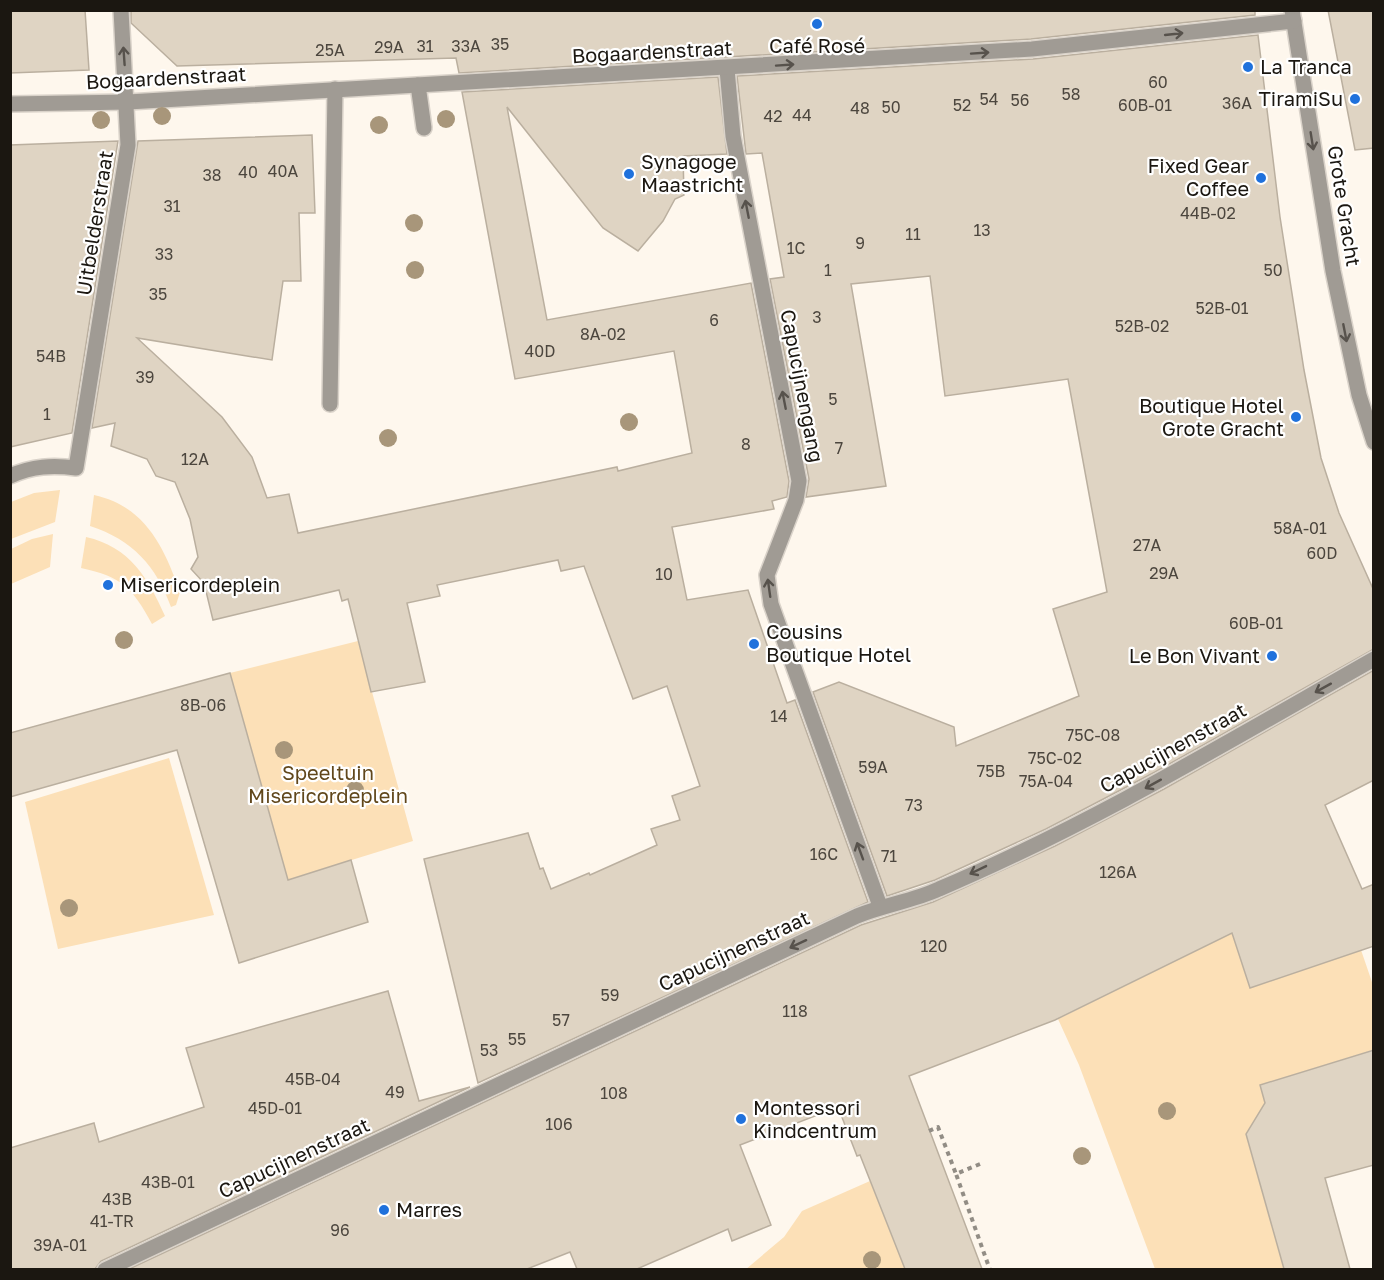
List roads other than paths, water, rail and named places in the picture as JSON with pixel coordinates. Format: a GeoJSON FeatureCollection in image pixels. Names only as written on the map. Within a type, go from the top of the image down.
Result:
{"type":"FeatureCollection","features":[{"type":"Feature","properties":{"kind":"street","name":"Uitbelderstraat"},"geometry":{"type":"LineString","coordinates":[[10,476],[24,470],[51,465],[76,468],[128,144],[128,102],[121,10]]}},
{"type":"Feature","properties":{"kind":"street","name":"Bogaardenstraat"},"geometry":{"type":"LineString","coordinates":[[10,104],[128,102],[1032,50],[1293,16]]}},
{"type":"Feature","properties":{"kind":"street","name":"Grote Gracht"},"geometry":{"type":"LineString","coordinates":[[1293,16],[1333,272],[1359,395],[1374,442]]}},
{"type":"Feature","properties":{"kind":"street","name":"Capucijnengang"},"geometry":{"type":"LineString","coordinates":[[727,69],[733,136],[799,481],[796,500],[767,575],[771,604],[880,906]]}},
{"type":"Feature","properties":{"kind":"street"},"geometry":{"type":"LineString","coordinates":[[418,85],[424,128]]}},
{"type":"Feature","properties":{"kind":"street"},"geometry":{"type":"LineString","coordinates":[[330,404],[335,89]]}},
{"type":"Feature","properties":{"kind":"street","name":"Capucijnenstraat"},"geometry":{"type":"LineString","coordinates":[[105,1269],[880,906],[937,890],[1130,797],[1374,659]]}},
{"type":"Feature","properties":{"kind":"place","name":"Café Rosé"},"geometry":{"type":"Point","coordinates":[817,24]}},
{"type":"Feature","properties":{"kind":"place","name":"La Tranca"},"geometry":{"type":"Point","coordinates":[1248,67]}},
{"type":"Feature","properties":{"kind":"place","name":"TiramiSu"},"geometry":{"type":"Point","coordinates":[1355,99]}},
{"type":"Feature","properties":{"kind":"place","name":"Synagoge Maastricht"},"geometry":{"type":"Point","coordinates":[629,174]}},
{"type":"Feature","properties":{"kind":"place","name":"Fixed Gear Coffee"},"geometry":{"type":"Point","coordinates":[1261,178]}},
{"type":"Feature","properties":{"kind":"place","name":"Boutique Hotel Grote Gracht"},"geometry":{"type":"Point","coordinates":[1296,417]}},
{"type":"Feature","properties":{"kind":"place","name":"Misericordeplein"},"geometry":{"type":"Point","coordinates":[108,585]}},
{"type":"Feature","properties":{"kind":"place","name":"Cousins Boutique Hotel"},"geometry":{"type":"Point","coordinates":[754,644]}},
{"type":"Feature","properties":{"kind":"place","name":"Le Bon Vivant"},"geometry":{"type":"Point","coordinates":[1272,656]}},
{"type":"Feature","properties":{"kind":"place","name":"Montessori Kindcentrum"},"geometry":{"type":"Point","coordinates":[741,1119]}},
{"type":"Feature","properties":{"kind":"place","name":"Marres"},"geometry":{"type":"Point","coordinates":[384,1210]}},
{"type":"Feature","properties":{"kind":"park label","name":"Speeltuin Misericordeplein"},"geometry":{"type":"Point","coordinates":[328,784]}}]}
